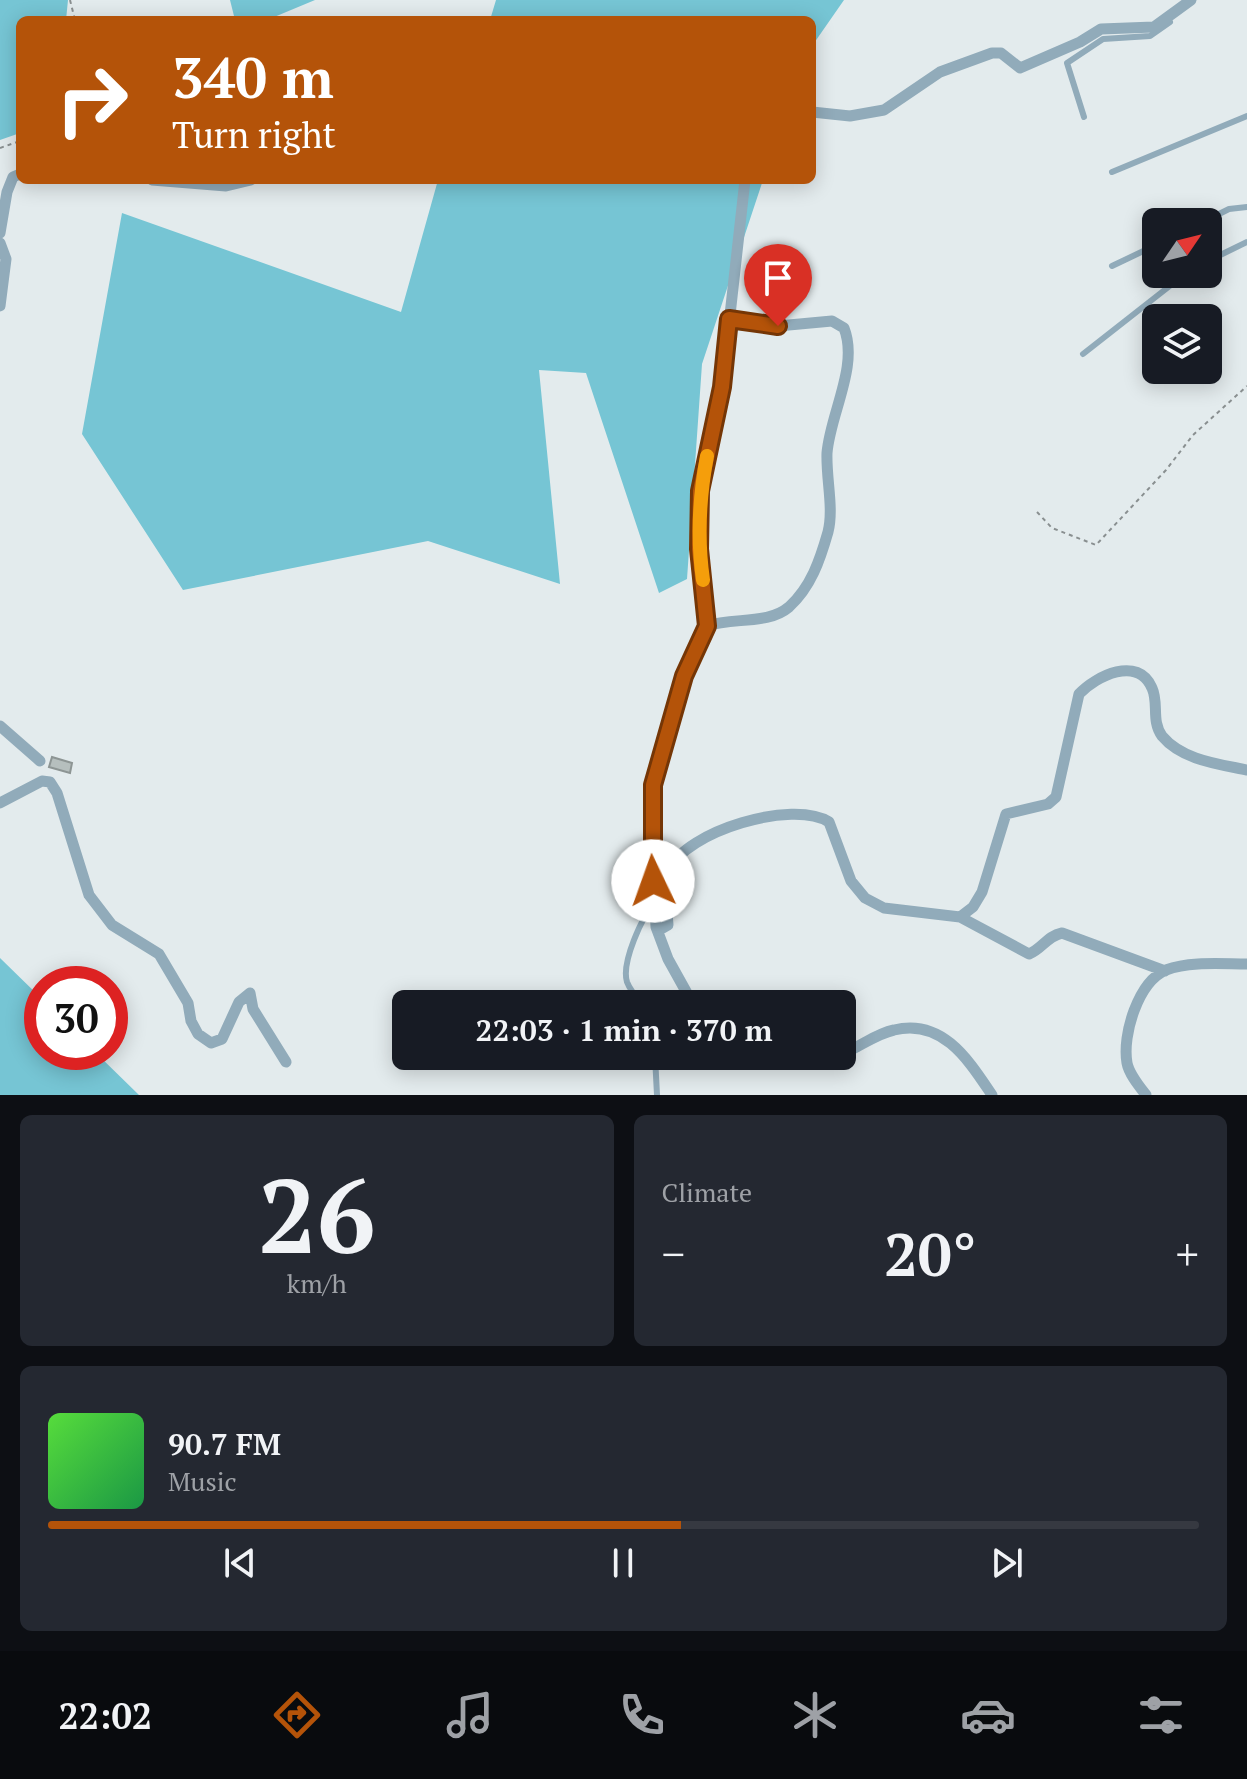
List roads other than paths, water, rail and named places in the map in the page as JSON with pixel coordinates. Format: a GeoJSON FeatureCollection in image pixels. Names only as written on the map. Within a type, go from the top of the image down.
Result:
{"type":"FeatureCollection","features":[{"type":"Feature","properties":{"kind":"street"},"geometry":{"type":"LineString","coordinates":[[816,112],[850,116],[876,113],[940,72],[979,58],[1001,53],[1020,68],[1101,29],[1154,27],[1192,0]]}},
{"type":"Feature","properties":{"kind":"street"},"geometry":{"type":"LineString","coordinates":[[0,233],[7,192],[16,176]]}},
{"type":"Feature","properties":{"kind":"street"},"geometry":{"type":"LineString","coordinates":[[201,184],[234,184]]}},
{"type":"Feature","properties":{"kind":"street"},"geometry":{"type":"LineString","coordinates":[[685,990],[668,959],[656,927],[651,834],[653,785],[684,676],[707,626],[699,549],[700,491],[722,387],[745,184]]}},
{"type":"Feature","properties":{"kind":"street"},"geometry":{"type":"LineString","coordinates":[[0,243],[6,259],[0,306]]}},
{"type":"Feature","properties":{"kind":"street"},"geometry":{"type":"LineString","coordinates":[[707,626],[726,619],[767,618],[786,609],[804,591],[818,566],[829,528],[827,453],[848,348],[844,328],[832,321],[778,326],[729,319]]}},
{"type":"Feature","properties":{"kind":"street"},"geometry":{"type":"LineString","coordinates":[[960,917],[973,907],[982,892],[1006,814],[1048,804],[1056,797],[1079,694],[1090,682],[1126,670],[1141,675],[1152,686],[1155,718],[1161,734],[1180,752],[1247,770]]}},
{"type":"Feature","properties":{"kind":"street"},"geometry":{"type":"LineString","coordinates":[[0,726],[40,761]]}},
{"type":"Feature","properties":{"kind":"street"},"geometry":{"type":"LineString","coordinates":[[0,803],[42,781],[50,782],[57,793],[89,895],[112,925],[159,954],[188,1003],[191,1021],[198,1034],[211,1043],[222,1039],[244,995],[250,993],[253,1009],[286,1062]]}},
{"type":"Feature","properties":{"kind":"street"},"geometry":{"type":"LineString","coordinates":[[656,927],[661,929],[668,925],[666,884],[670,867],[681,856],[736,822],[779,814],[811,814],[829,822],[851,881],[875,904],[960,917],[1029,954],[1038,950],[1052,935],[1062,933],[1165,971]]}},
{"type":"Feature","properties":{"kind":"street"},"geometry":{"type":"LineString","coordinates":[[1146,1095],[1127,1066],[1126,1046],[1140,996],[1147,985],[1165,971],[1189,966],[1247,964]]}},
{"type":"Feature","properties":{"kind":"street"},"geometry":{"type":"LineString","coordinates":[[856,1048],[896,1029],[921,1030],[943,1037],[963,1052],[992,1095]]}},
{"type":"Feature","properties":{"kind":"lane"},"geometry":{"type":"LineString","coordinates":[[1084,117],[1067,63],[1103,39],[1150,36],[1192,0]]}},
{"type":"Feature","properties":{"kind":"lane"},"geometry":{"type":"LineString","coordinates":[[1112,172],[1247,116]]}},
{"type":"Feature","properties":{"kind":"lane"},"geometry":{"type":"LineString","coordinates":[[1222,212],[1247,207]]}},
{"type":"Feature","properties":{"kind":"lane"},"geometry":{"type":"LineString","coordinates":[[1222,254],[1247,242]]}},
{"type":"Feature","properties":{"kind":"lane"},"geometry":{"type":"LineString","coordinates":[[1112,266],[1142,252]]}},
{"type":"Feature","properties":{"kind":"lane"},"geometry":{"type":"LineString","coordinates":[[1083,354],[1167,288]]}},
{"type":"Feature","properties":{"kind":"lane"},"geometry":{"type":"LineString","coordinates":[[633,990],[626,979],[627,964],[642,916],[655,903]]}},
{"type":"Feature","properties":{"kind":"lane"},"geometry":{"type":"LineString","coordinates":[[656,1070],[657,1095]]}}]}
